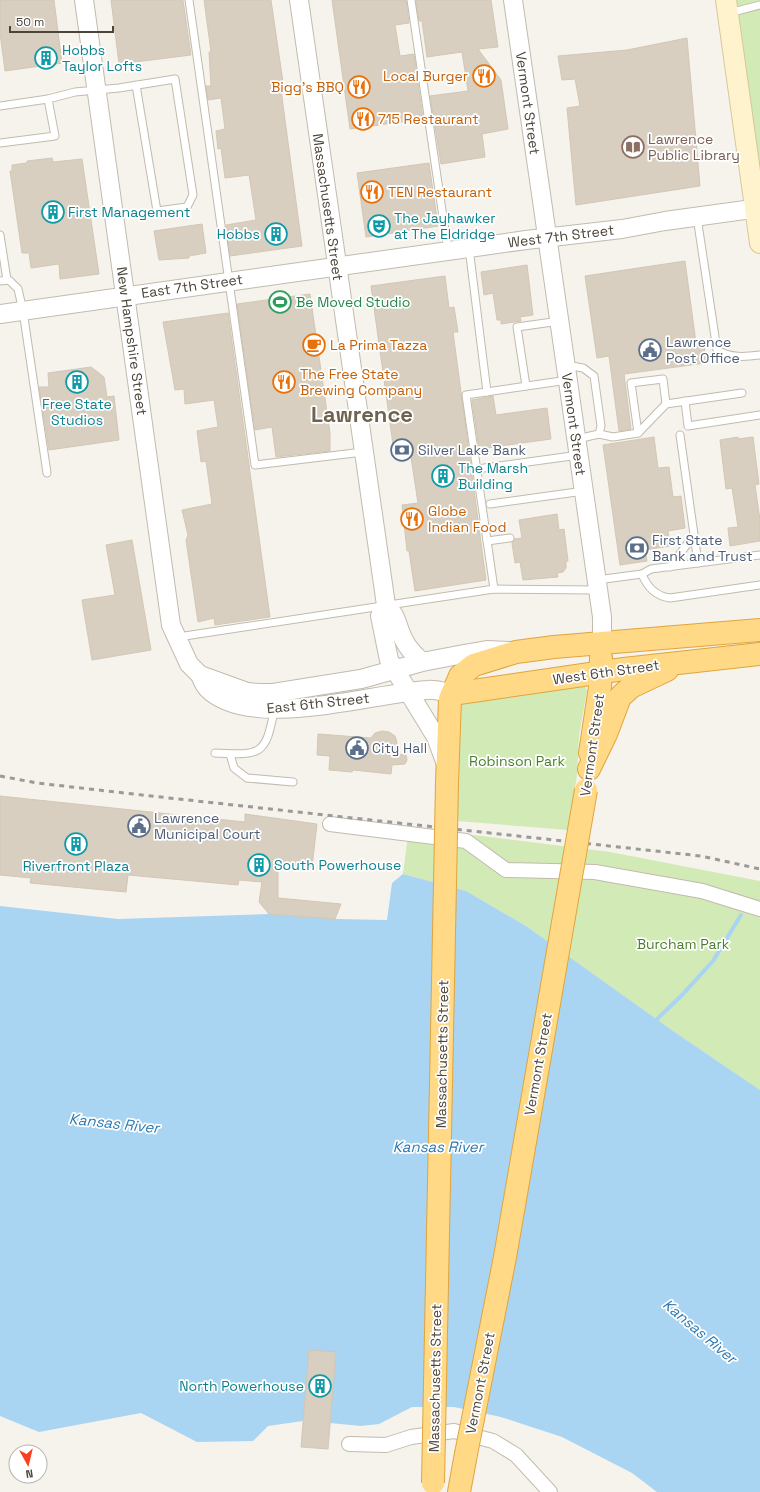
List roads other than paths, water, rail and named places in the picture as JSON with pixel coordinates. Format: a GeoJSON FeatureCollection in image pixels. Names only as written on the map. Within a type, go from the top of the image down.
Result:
{"type":"FeatureCollection","features":[{"type":"Feature","properties":{"kind":"highway","name":"West 6th Street"},"geometry":{"type":"LineString","coordinates":[[452,694],[460,676],[474,665],[516,652],[602,643],[760,630]]}},
{"type":"Feature","properties":{"kind":"highway","name":"Vermont Street"},"geometry":{"type":"LineString","coordinates":[[459,1489],[505,1257],[586,790],[589,769],[590,741],[600,672],[602,643]]}},
{"type":"Feature","properties":{"kind":"highway","name":"West 6th Street"},"geometry":{"type":"LineString","coordinates":[[452,694],[600,672],[690,661],[758,658]]}},
{"type":"Feature","properties":{"kind":"highway"},"geometry":{"type":"LineString","coordinates":[[589,769],[606,734],[620,697],[650,677],[690,661]]}},
{"type":"Feature","properties":{"kind":"highway","name":"Massachusetts Street"},"geometry":{"type":"LineString","coordinates":[[432,1488],[447,776],[449,707],[452,694]]}},
{"type":"Feature","properties":{"kind":"main road"},"geometry":{"type":"LineString","coordinates":[[727,7],[758,208],[760,243]]}},
{"type":"Feature","properties":{"kind":"street","name":"New Hampshire Street"},"geometry":{"type":"LineString","coordinates":[[84,0],[171,625],[189,664],[200,675]]}},
{"type":"Feature","properties":{"kind":"street","name":"Massachusetts Street"},"geometry":{"type":"LineString","coordinates":[[299,0],[386,605],[394,613],[404,641],[412,653],[422,662]]}},
{"type":"Feature","properties":{"kind":"street","name":"Vermont Street"},"geometry":{"type":"LineString","coordinates":[[513,0],[602,617],[602,643]]}},
{"type":"Feature","properties":{"kind":"street","name":"West 7th Street"},"geometry":{"type":"LineString","coordinates":[[337,266],[615,230],[758,208]]}},
{"type":"Feature","properties":{"kind":"street","name":"East 7th Street"},"geometry":{"type":"LineString","coordinates":[[0,314],[337,266]]}},
{"type":"Feature","properties":{"kind":"street","name":"Massachusetts Street"},"geometry":{"type":"LineString","coordinates":[[386,605],[380,616],[389,660],[436,738],[447,776]]}},
{"type":"Feature","properties":{"kind":"street","name":"West 6th Street"},"geometry":{"type":"LineString","coordinates":[[394,670],[422,662],[487,650],[516,652]]}},
{"type":"Feature","properties":{"kind":"street","name":"East 6th Street"},"geometry":{"type":"LineString","coordinates":[[200,675],[246,692],[273,694],[361,679],[394,670]]}},
{"type":"Feature","properties":{"kind":"street","name":"East 6th Street"},"geometry":{"type":"LineString","coordinates":[[200,675],[206,688],[230,702],[256,709],[274,710],[408,692]]}},
{"type":"Feature","properties":{"kind":"street","name":"West 6th Street"},"geometry":{"type":"LineString","coordinates":[[408,692],[429,690],[452,694]]}},
{"type":"Feature","properties":{"kind":"street"},"geometry":{"type":"LineString","coordinates":[[330,824],[466,841],[506,870],[595,872],[702,891],[760,909]]}},
{"type":"Feature","properties":{"kind":"street"},"geometry":{"type":"LineString","coordinates":[[349,1444],[386,1444],[411,1437],[454,1431],[493,1441],[516,1456],[550,1492]]}},
{"type":"Feature","properties":{"kind":"lane"},"geometry":{"type":"LineString","coordinates":[[189,0],[255,465],[363,452]]}},
{"type":"Feature","properties":{"kind":"lane"},"geometry":{"type":"LineString","coordinates":[[411,0],[448,251]]}},
{"type":"Feature","properties":{"kind":"lane"},"geometry":{"type":"LineString","coordinates":[[727,7],[760,5]]}},
{"type":"Feature","properties":{"kind":"lane"},"geometry":{"type":"LineString","coordinates":[[0,106],[48,99],[97,89],[119,88],[136,85],[175,79],[194,195],[187,207],[157,211],[136,85]]}},
{"type":"Feature","properties":{"kind":"lane"},"geometry":{"type":"LineString","coordinates":[[0,143],[54,136],[48,99]]}},
{"type":"Feature","properties":{"kind":"lane"},"geometry":{"type":"LineString","coordinates":[[697,217],[717,350],[726,355],[741,358],[760,355]]}},
{"type":"Feature","properties":{"kind":"lane"},"geometry":{"type":"LineString","coordinates":[[0,235],[3,281],[9,280],[18,289],[23,311],[47,473]]}},
{"type":"Feature","properties":{"kind":"lane"},"geometry":{"type":"LineString","coordinates":[[469,248],[487,392]]}},
{"type":"Feature","properties":{"kind":"lane"},"geometry":{"type":"LineString","coordinates":[[526,386],[517,327],[560,321]]}},
{"type":"Feature","properties":{"kind":"lane"},"geometry":{"type":"LineString","coordinates":[[494,589],[466,395],[526,386],[583,368],[594,376],[601,426],[598,434]]}},
{"type":"Feature","properties":{"kind":"lane"},"geometry":{"type":"LineString","coordinates":[[638,433],[631,383],[663,379],[666,404]]}},
{"type":"Feature","properties":{"kind":"lane"},"geometry":{"type":"LineString","coordinates":[[484,468],[578,447],[598,434],[613,437],[638,433],[666,404],[742,393]]}},
{"type":"Feature","properties":{"kind":"lane"},"geometry":{"type":"LineString","coordinates":[[685,401],[688,426],[760,416]]}},
{"type":"Feature","properties":{"kind":"lane"},"geometry":{"type":"LineString","coordinates":[[680,435],[698,563]]}},
{"type":"Feature","properties":{"kind":"lane"},"geometry":{"type":"LineString","coordinates":[[490,504],[584,491]]}},
{"type":"Feature","properties":{"kind":"lane"},"geometry":{"type":"LineString","coordinates":[[487,541],[510,538]]}},
{"type":"Feature","properties":{"kind":"lane"},"geometry":{"type":"LineString","coordinates":[[670,567],[688,543],[695,542]]}},
{"type":"Feature","properties":{"kind":"lane"},"geometry":{"type":"LineString","coordinates":[[176,637],[494,589],[597,585],[642,574],[651,569],[760,555]]}},
{"type":"Feature","properties":{"kind":"lane"},"geometry":{"type":"LineString","coordinates":[[642,574],[650,589],[656,594],[670,598],[760,585]]}},
{"type":"Feature","properties":{"kind":"lane"},"geometry":{"type":"LineString","coordinates":[[215,753],[245,754],[255,752],[264,746],[268,738],[274,710]]}},
{"type":"Feature","properties":{"kind":"lane"},"geometry":{"type":"LineString","coordinates":[[230,754],[234,768],[247,778],[293,782]]}},
{"type":"Feature","properties":{"kind":"water","name":"Kansas River"},"geometry":{"type":"Polygon","coordinates":[[[403,874],[466,891],[526,926],[676,1033],[760,1090],[760,1492],[657,1492],[632,1473],[562,1437],[501,1417],[454,1407],[412,1407],[379,1424],[361,1426],[330,1423],[336,1352],[303,1421],[268,1426],[253,1441],[197,1442],[141,1413],[39,1432],[0,1416],[0,906],[118,919],[269,914],[335,919],[387,920],[392,883],[403,874]]]}},
{"type":"Feature","properties":{"kind":"waterway"},"geometry":{"type":"LineString","coordinates":[[653,1023],[683,994],[713,961],[741,915]]}},
{"type":"Feature","properties":{"kind":"railway"},"geometry":{"type":"LineString","coordinates":[[0,776],[37,783],[142,795],[701,856],[760,869]]}},
{"type":"Feature","properties":{"kind":"place","name":"Hobbs Taylor Lofts"},"geometry":{"type":"Point","coordinates":[46,58]}},
{"type":"Feature","properties":{"kind":"place","name":"Local Burger"},"geometry":{"type":"Point","coordinates":[484,76]}},
{"type":"Feature","properties":{"kind":"place","name":"Bigg's BBQ"},"geometry":{"type":"Point","coordinates":[359,87]}},
{"type":"Feature","properties":{"kind":"place","name":"715 Restaurant"},"geometry":{"type":"Point","coordinates":[363,119]}},
{"type":"Feature","properties":{"kind":"place","name":"Lawrence Public Library"},"geometry":{"type":"Point","coordinates":[633,147]}},
{"type":"Feature","properties":{"kind":"place","name":"TEN Restaurant"},"geometry":{"type":"Point","coordinates":[372,192]}},
{"type":"Feature","properties":{"kind":"place","name":"First Management"},"geometry":{"type":"Point","coordinates":[53,212]}},
{"type":"Feature","properties":{"kind":"place","name":"The Jayhawker at The Eldridge"},"geometry":{"type":"Point","coordinates":[379,226]}},
{"type":"Feature","properties":{"kind":"place","name":"Hobbs"},"geometry":{"type":"Point","coordinates":[276,234]}},
{"type":"Feature","properties":{"kind":"place","name":"Be Moved Studio"},"geometry":{"type":"Point","coordinates":[280,302]}},
{"type":"Feature","properties":{"kind":"place","name":"La Prima Tazza"},"geometry":{"type":"Point","coordinates":[314,345]}},
{"type":"Feature","properties":{"kind":"place","name":"Lawrence Post Office"},"geometry":{"type":"Point","coordinates":[650,350]}},
{"type":"Feature","properties":{"kind":"place","name":"Free State Studios"},"geometry":{"type":"Point","coordinates":[77,382]}},
{"type":"Feature","properties":{"kind":"place","name":"The Free State Brewing Company"},"geometry":{"type":"Point","coordinates":[284,382]}},
{"type":"Feature","properties":{"kind":"place","name":"Silver Lake Bank"},"geometry":{"type":"Point","coordinates":[402,450]}},
{"type":"Feature","properties":{"kind":"place","name":"The Marsh Building"},"geometry":{"type":"Point","coordinates":[443,476]}},
{"type":"Feature","properties":{"kind":"place","name":"Globe Indian Food"},"geometry":{"type":"Point","coordinates":[412,519]}},
{"type":"Feature","properties":{"kind":"place","name":"First State Bank and Trust"},"geometry":{"type":"Point","coordinates":[637,548]}},
{"type":"Feature","properties":{"kind":"place","name":"City Hall"},"geometry":{"type":"Point","coordinates":[357,748]}},
{"type":"Feature","properties":{"kind":"place","name":"Lawrence Municipal Court"},"geometry":{"type":"Point","coordinates":[139,826]}},
{"type":"Feature","properties":{"kind":"place","name":"Riverfront Plaza"},"geometry":{"type":"Point","coordinates":[76,844]}},
{"type":"Feature","properties":{"kind":"place","name":"South Powerhouse"},"geometry":{"type":"Point","coordinates":[259,865]}},
{"type":"Feature","properties":{"kind":"place","name":"North Powerhouse"},"geometry":{"type":"Point","coordinates":[320,1386]}},
{"type":"Feature","properties":{"kind":"district","name":"Lawrence"},"geometry":{"type":"Point","coordinates":[362,414]}},
{"type":"Feature","properties":{"kind":"park label","name":"Robinson Park"},"geometry":{"type":"Point","coordinates":[517,761]}},
{"type":"Feature","properties":{"kind":"park label","name":"Burcham Park"},"geometry":{"type":"Point","coordinates":[683,944]}}]}
